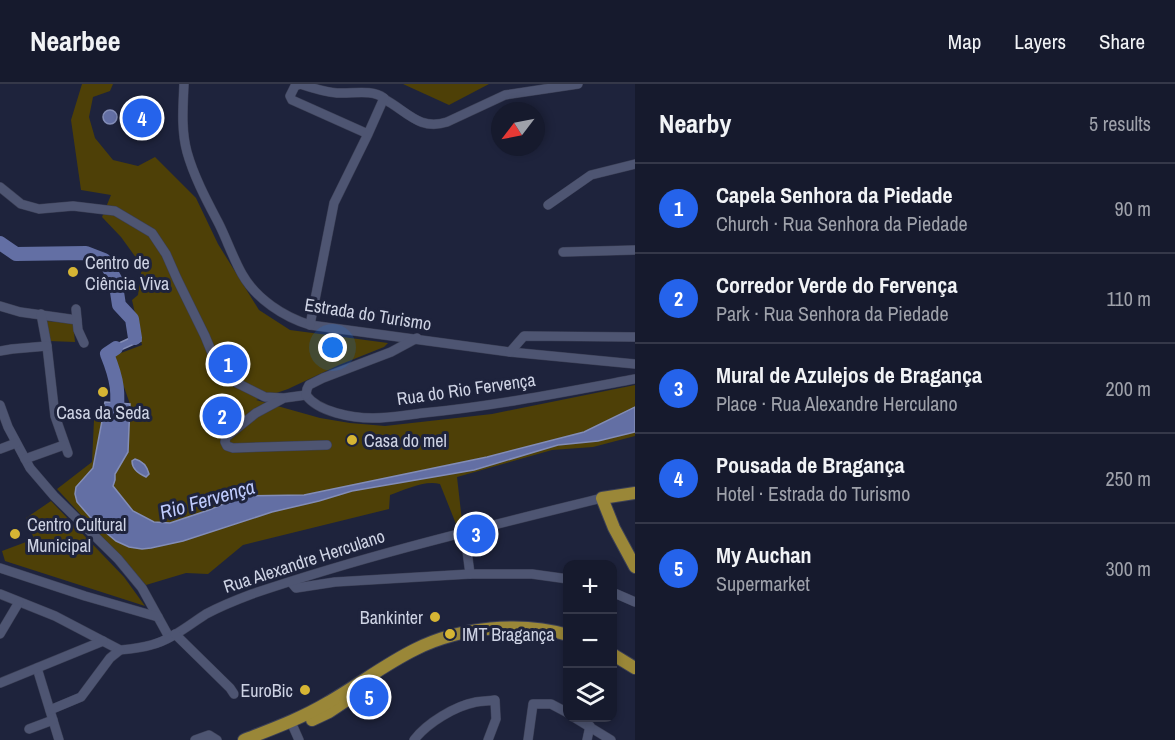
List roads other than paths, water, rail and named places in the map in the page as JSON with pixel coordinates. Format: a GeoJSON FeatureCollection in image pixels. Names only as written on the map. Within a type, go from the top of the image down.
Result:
{"type":"FeatureCollection","features":[{"type":"Feature","properties":{"kind":"main road","name":"Rua Alexandre Herculano"},"geometry":{"type":"LineString","coordinates":[[602,498],[635,493]]}},
{"type":"Feature","properties":{"kind":"main road"},"geometry":{"type":"LineString","coordinates":[[602,498],[614,528],[635,567]]}},
{"type":"Feature","properties":{"kind":"main road"},"geometry":{"type":"LineString","coordinates":[[244,740],[294,730],[328,703],[414,650],[437,639],[503,627],[563,634]]}},
{"type":"Feature","properties":{"kind":"main road"},"geometry":{"type":"LineString","coordinates":[[263,740],[294,730],[339,706],[412,658],[456,640],[503,634],[530,635],[563,641]]}},
{"type":"Feature","properties":{"kind":"main road"},"geometry":{"type":"LineString","coordinates":[[617,657],[635,668]]}},
{"type":"Feature","properties":{"kind":"main road"},"geometry":{"type":"LineString","coordinates":[[617,664],[635,675]]}},
{"type":"Feature","properties":{"kind":"street","name":"Estrada do Turismo"},"geometry":{"type":"LineString","coordinates":[[184,84],[183,125],[187,153],[202,190],[243,276],[255,291],[275,308],[310,325],[510,352],[635,364]]}},
{"type":"Feature","properties":{"kind":"street"},"geometry":{"type":"LineString","coordinates":[[368,134],[292,100],[290,96],[295,86],[300,84],[338,93],[376,93],[416,120],[428,125],[439,125],[505,95],[578,84]]}},
{"type":"Feature","properties":{"kind":"street"},"geometry":{"type":"LineString","coordinates":[[310,325],[334,203],[384,99]]}},
{"type":"Feature","properties":{"kind":"street"},"geometry":{"type":"LineString","coordinates":[[548,206],[591,176],[635,164]]}},
{"type":"Feature","properties":{"kind":"street"},"geometry":{"type":"LineString","coordinates":[[0,187],[21,204],[39,208],[73,206],[115,212],[152,233],[166,254],[206,336],[214,358],[229,379],[265,397],[284,398],[306,395],[309,385],[391,352],[417,338]]}},
{"type":"Feature","properties":{"kind":"street"},"geometry":{"type":"LineString","coordinates":[[563,252],[635,250]]}},
{"type":"Feature","properties":{"kind":"street"},"geometry":{"type":"LineString","coordinates":[[0,306],[20,312],[77,320]]}},
{"type":"Feature","properties":{"kind":"street"},"geometry":{"type":"LineString","coordinates":[[76,309],[78,330],[84,344]]}},
{"type":"Feature","properties":{"kind":"street"},"geometry":{"type":"LineString","coordinates":[[8,314],[20,312]]}},
{"type":"Feature","properties":{"kind":"street"},"geometry":{"type":"LineString","coordinates":[[25,459],[66,449],[55,416],[41,314]]}},
{"type":"Feature","properties":{"kind":"street"},"geometry":{"type":"LineString","coordinates":[[510,352],[524,336],[635,336]]}},
{"type":"Feature","properties":{"kind":"street"},"geometry":{"type":"LineString","coordinates":[[0,351],[47,346]]}},
{"type":"Feature","properties":{"kind":"street","name":"Rua do Rio Fervença"},"geometry":{"type":"LineString","coordinates":[[306,395],[317,406],[334,413],[372,418],[458,410],[635,379]]}},
{"type":"Feature","properties":{"kind":"street"},"geometry":{"type":"LineString","coordinates":[[284,398],[256,412],[226,436],[227,446],[233,448],[327,445]]}},
{"type":"Feature","properties":{"kind":"street"},"geometry":{"type":"LineString","coordinates":[[0,405],[8,427],[30,468],[54,496],[118,559],[142,588],[158,617],[172,636],[234,694]]}},
{"type":"Feature","properties":{"kind":"street"},"geometry":{"type":"LineString","coordinates":[[0,449],[16,443]]}},
{"type":"Feature","properties":{"kind":"street","name":"Rua Alexandre Herculano"},"geometry":{"type":"LineString","coordinates":[[120,650],[152,645],[191,626],[229,603],[291,582],[447,536],[602,498]]}},
{"type":"Feature","properties":{"kind":"street"},"geometry":{"type":"LineString","coordinates":[[467,551],[470,574]]}},
{"type":"Feature","properties":{"kind":"street"},"geometry":{"type":"LineString","coordinates":[[0,568],[158,617]]}},
{"type":"Feature","properties":{"kind":"street"},"geometry":{"type":"LineString","coordinates":[[291,582],[297,588],[335,582],[470,574],[532,574],[563,578]]}},
{"type":"Feature","properties":{"kind":"street"},"geometry":{"type":"LineString","coordinates":[[0,594],[55,616],[120,650],[110,658],[81,697],[29,729]]}},
{"type":"Feature","properties":{"kind":"street"},"geometry":{"type":"LineString","coordinates":[[617,594],[635,602]]}},
{"type":"Feature","properties":{"kind":"street"},"geometry":{"type":"LineString","coordinates":[[0,634],[19,602]]}},
{"type":"Feature","properties":{"kind":"street"},"geometry":{"type":"LineString","coordinates":[[0,682],[103,641]]}},
{"type":"Feature","properties":{"kind":"street"},"geometry":{"type":"LineString","coordinates":[[37,668],[59,740]]}},
{"type":"Feature","properties":{"kind":"street"},"geometry":{"type":"LineString","coordinates":[[414,740],[451,711],[474,702],[495,700],[496,719],[488,740]]}},
{"type":"Feature","properties":{"kind":"street"},"geometry":{"type":"LineString","coordinates":[[528,740],[533,704],[551,704],[563,711]]}},
{"type":"Feature","properties":{"kind":"street"},"geometry":{"type":"LineString","coordinates":[[583,722],[611,740]]}},
{"type":"Feature","properties":{"kind":"street"},"geometry":{"type":"LineString","coordinates":[[587,740],[590,726]]}},
{"type":"Feature","properties":{"kind":"street"},"geometry":{"type":"LineString","coordinates":[[195,740],[209,735],[218,740]]}},
{"type":"Feature","properties":{"kind":"water"},"geometry":{"type":"Polygon","coordinates":[[[110,110],[115,112],[117,117],[115,122],[110,124],[105,122],[103,117],[105,112],[110,110]]]}},
{"type":"Feature","properties":{"kind":"water"},"geometry":{"type":"Polygon","coordinates":[[[136,320],[141,341],[114,353],[112,359],[107,362],[104,350],[132,337],[129,322],[136,320]]]}},
{"type":"Feature","properties":{"kind":"water"},"geometry":{"type":"Polygon","coordinates":[[[105,402],[130,404],[128,452],[115,474],[113,486],[133,511],[154,522],[170,523],[243,496],[304,495],[487,457],[584,432],[635,407],[635,432],[598,441],[558,445],[474,470],[352,491],[272,512],[183,541],[142,549],[129,547],[116,541],[97,525],[77,502],[76,487],[93,468],[105,402]]]}},
{"type":"Feature","properties":{"kind":"water"},"geometry":{"type":"Polygon","coordinates":[[[135,459],[146,466],[149,474],[146,477],[135,469],[132,461],[135,459]]]}},
{"type":"Feature","properties":{"kind":"waterway","name":"Rio Fervença"},"geometry":{"type":"LineString","coordinates":[[0,243],[16,254],[86,253],[104,260],[115,279],[119,305],[132,319],[135,338]]}},
{"type":"Feature","properties":{"kind":"waterway","name":"Rio Fervença"},"geometry":{"type":"LineString","coordinates":[[116,348],[107,354],[117,387],[116,421]]}},
{"type":"Feature","properties":{"kind":"place","name":"Pousada de Bragança"},"geometry":{"type":"Point","coordinates":[142,118]}},
{"type":"Feature","properties":{"kind":"place","name":"Centro de Ciência Viva"},"geometry":{"type":"Point","coordinates":[73,272]}},
{"type":"Feature","properties":{"kind":"place","name":"Capela Senhora da Piedade"},"geometry":{"type":"Point","coordinates":[228,364]}},
{"type":"Feature","properties":{"kind":"place","name":"Casa da Seda"},"geometry":{"type":"Point","coordinates":[103,392]}},
{"type":"Feature","properties":{"kind":"place","name":"Corredor Verde do Fervença"},"geometry":{"type":"Point","coordinates":[222,416]}},
{"type":"Feature","properties":{"kind":"place","name":"Casa do mel"},"geometry":{"type":"Point","coordinates":[352,440]}},
{"type":"Feature","properties":{"kind":"place","name":"Centro Cultural Municipal"},"geometry":{"type":"Point","coordinates":[15,534]}},
{"type":"Feature","properties":{"kind":"place","name":"Mural de Azulejos de Bragança"},"geometry":{"type":"Point","coordinates":[476,534]}},
{"type":"Feature","properties":{"kind":"place","name":"Bankinter"},"geometry":{"type":"Point","coordinates":[435,617]}},
{"type":"Feature","properties":{"kind":"place","name":"IMT Bragança"},"geometry":{"type":"Point","coordinates":[450,634]}},
{"type":"Feature","properties":{"kind":"place","name":"EuroBic"},"geometry":{"type":"Point","coordinates":[305,690]}},
{"type":"Feature","properties":{"kind":"place","name":"My Auchan"},"geometry":{"type":"Point","coordinates":[369,697]}}]}
